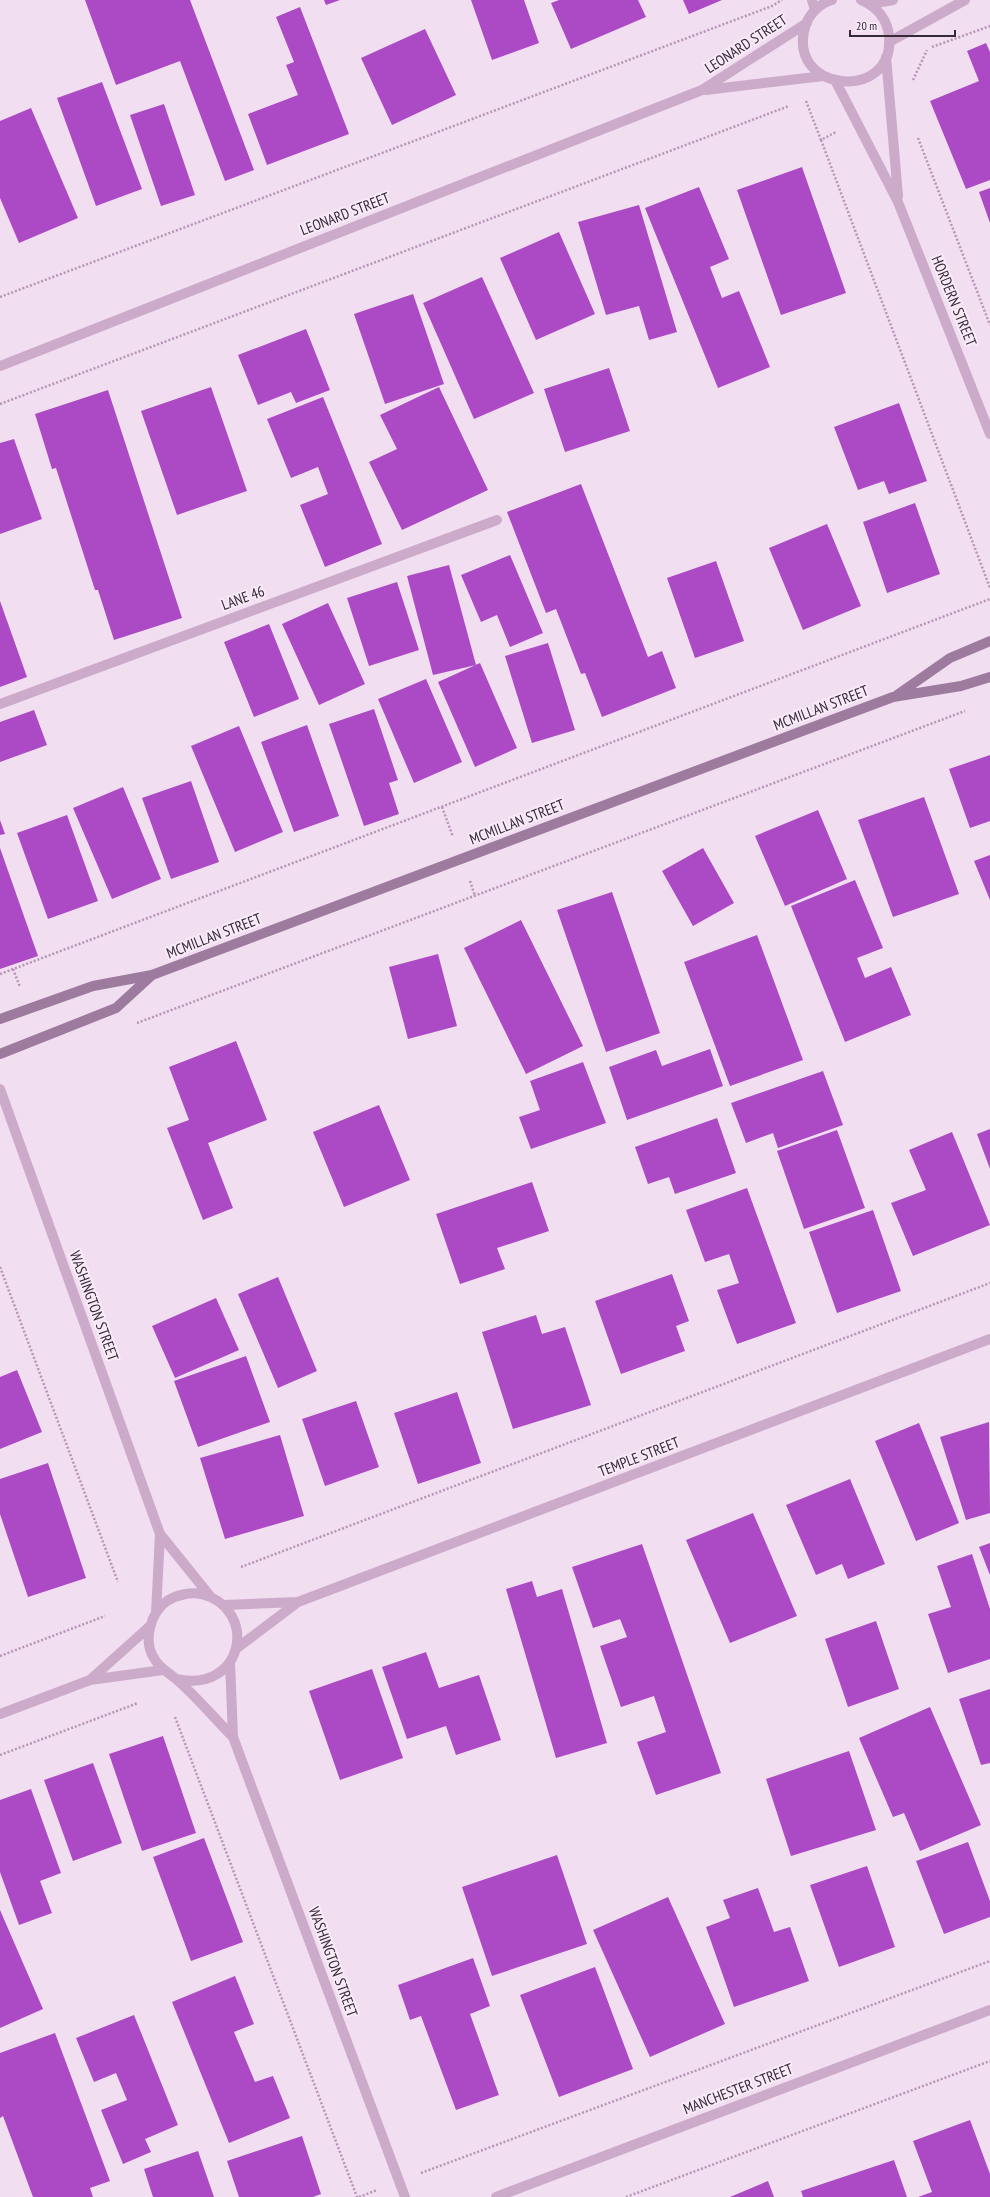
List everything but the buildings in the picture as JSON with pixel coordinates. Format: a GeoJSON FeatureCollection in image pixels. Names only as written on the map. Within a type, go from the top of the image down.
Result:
{"type":"FeatureCollection","features":[{"type":"Feature","properties":{"kind":"main road","name":"MCMILLAN STREET"},"geometry":{"type":"LineString","coordinates":[[893,697],[950,658],[990,641]]}},
{"type":"Feature","properties":{"kind":"main road","name":"MCMILLAN STREET"},"geometry":{"type":"LineString","coordinates":[[0,1019],[93,986],[152,975],[893,697],[961,686],[990,677]]}},
{"type":"Feature","properties":{"kind":"main road","name":"MCMILLAN STREET"},"geometry":{"type":"LineString","coordinates":[[0,1054],[116,1008],[152,975]]}},
{"type":"Feature","properties":{"kind":"street"},"geometry":{"type":"LineString","coordinates":[[812,0],[815,10]]}},
{"type":"Feature","properties":{"kind":"street"},"geometry":{"type":"LineString","coordinates":[[832,0],[815,10],[807,23],[803,38],[805,52],[812,66],[823,76],[836,82],[852,83],[866,78],[878,70],[886,57],[889,42],[888,27],[881,14],[865,2]]}},
{"type":"Feature","properties":{"kind":"street"},"geometry":{"type":"LineString","coordinates":[[865,2],[893,0]]}},
{"type":"Feature","properties":{"kind":"street"},"geometry":{"type":"LineString","coordinates":[[889,42],[965,0]]}},
{"type":"Feature","properties":{"kind":"street","name":"LEONARD STREET"},"geometry":{"type":"LineString","coordinates":[[0,366],[702,90],[807,23]]}},
{"type":"Feature","properties":{"kind":"street","name":"HORDERN STREET"},"geometry":{"type":"LineString","coordinates":[[886,57],[898,202]]}},
{"type":"Feature","properties":{"kind":"street","name":"LEONARD STREET"},"geometry":{"type":"LineString","coordinates":[[702,90],[823,76]]}},
{"type":"Feature","properties":{"kind":"street","name":"HORDERN STREET"},"geometry":{"type":"LineString","coordinates":[[836,82],[898,202],[990,434]]}},
{"type":"Feature","properties":{"kind":"street","name":"LANE 46"},"geometry":{"type":"LineString","coordinates":[[0,704],[497,520]]}},
{"type":"Feature","properties":{"kind":"street","name":"WASHINGTON STREET"},"geometry":{"type":"LineString","coordinates":[[0,1089],[160,1534],[210,1596]]}},
{"type":"Feature","properties":{"kind":"street","name":"TEMPLE STREET"},"geometry":{"type":"LineString","coordinates":[[237,1648],[298,1602],[990,1339]]}},
{"type":"Feature","properties":{"kind":"street","name":"WASHINGTON STREET"},"geometry":{"type":"LineString","coordinates":[[156,1613],[160,1534]]}},
{"type":"Feature","properties":{"kind":"street"},"geometry":{"type":"LineString","coordinates":[[90,1680],[149,1627],[156,1613],[166,1602],[180,1595],[195,1593],[210,1596],[224,1605],[233,1617],[237,1632],[237,1648],[230,1662],[220,1673],[206,1680],[190,1682],[176,1679],[163,1670],[153,1658],[148,1643],[149,1627]]}},
{"type":"Feature","properties":{"kind":"street","name":"TEMPLE STREET"},"geometry":{"type":"LineString","coordinates":[[224,1605],[298,1602]]}},
{"type":"Feature","properties":{"kind":"street","name":"WASHINGTON STREET"},"geometry":{"type":"LineString","coordinates":[[230,1662],[233,1737],[405,2197]]}},
{"type":"Feature","properties":{"kind":"street"},"geometry":{"type":"LineString","coordinates":[[0,1714],[90,1680],[163,1670]]}},
{"type":"Feature","properties":{"kind":"street","name":"WASHINGTON STREET"},"geometry":{"type":"LineString","coordinates":[[176,1679],[233,1737]]}},
{"type":"Feature","properties":{"kind":"street","name":"MANCHESTER STREET"},"geometry":{"type":"LineString","coordinates":[[496,2197],[990,2010]]}},
{"type":"Feature","properties":{"kind":"path"},"geometry":{"type":"LineString","coordinates":[[0,297],[772,6],[782,0]]}},
{"type":"Feature","properties":{"kind":"path"},"geometry":{"type":"LineString","coordinates":[[890,106],[904,100],[927,49]]}},
{"type":"Feature","properties":{"kind":"path"},"geometry":{"type":"LineString","coordinates":[[800,102],[805,100],[821,140],[990,588]]}},
{"type":"Feature","properties":{"kind":"path"},"geometry":{"type":"LineString","coordinates":[[0,404],[795,104]]}},
{"type":"Feature","properties":{"kind":"path"},"geometry":{"type":"LineString","coordinates":[[821,140],[857,122]]}},
{"type":"Feature","properties":{"kind":"path"},"geometry":{"type":"LineString","coordinates":[[918,136],[990,325]]}},
{"type":"Feature","properties":{"kind":"path"},"geometry":{"type":"LineString","coordinates":[[0,974],[990,600]]}},
{"type":"Feature","properties":{"kind":"path"},"geometry":{"type":"LineString","coordinates":[[135,1024],[968,710]]}},
{"type":"Feature","properties":{"kind":"path"},"geometry":{"type":"LineString","coordinates":[[0,1267],[118,1582]]}},
{"type":"Feature","properties":{"kind":"path"},"geometry":{"type":"LineString","coordinates":[[241,1567],[990,1283]]}},
{"type":"Feature","properties":{"kind":"path"},"geometry":{"type":"LineString","coordinates":[[0,1656],[106,1616]]}},
{"type":"Feature","properties":{"kind":"path"},"geometry":{"type":"LineString","coordinates":[[0,1755],[138,1702]]}},
{"type":"Feature","properties":{"kind":"path"},"geometry":{"type":"LineString","coordinates":[[175,1717],[358,2197],[990,1961]]}},
{"type":"Feature","properties":{"kind":"path"},"geometry":{"type":"LineString","coordinates":[[626,2197],[990,2061]]}}]}
